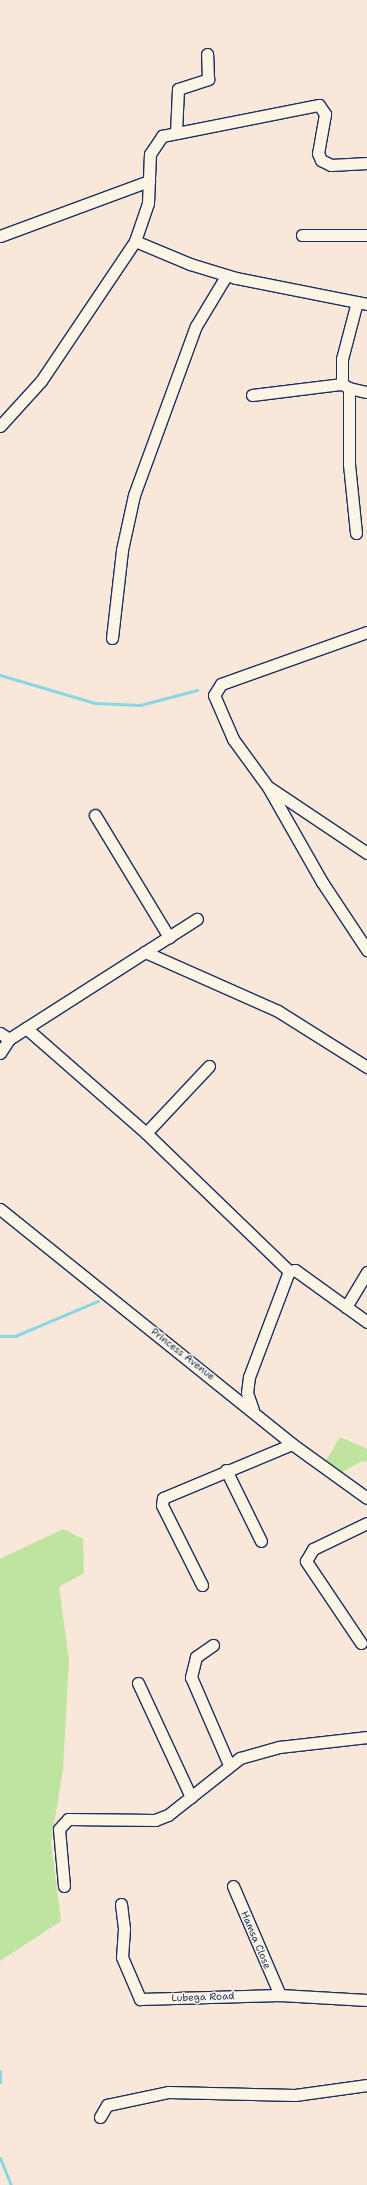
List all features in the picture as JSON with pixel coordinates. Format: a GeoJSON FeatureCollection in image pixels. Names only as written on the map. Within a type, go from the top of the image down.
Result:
{"type":"FeatureCollection","features":[{"type":"Feature","properties":{"kind":"street"},"geometry":{"type":"LineString","coordinates":[[176,133],[178,90],[208,78],[207,54]]}},
{"type":"Feature","properties":{"kind":"street"},"geometry":{"type":"LineString","coordinates":[[0,426],[41,381],[135,241],[148,203],[151,149],[162,136],[319,105],[324,114],[318,153],[321,160],[331,165],[367,163]]}},
{"type":"Feature","properties":{"kind":"street"},"geometry":{"type":"LineString","coordinates":[[0,236],[150,181]]}},
{"type":"Feature","properties":{"kind":"street"},"geometry":{"type":"LineString","coordinates":[[302,235],[367,235]]}},
{"type":"Feature","properties":{"kind":"street"},"geometry":{"type":"LineString","coordinates":[[135,241],[226,276],[364,303],[345,337],[349,464],[356,533]]}},
{"type":"Feature","properties":{"kind":"street"},"geometry":{"type":"LineString","coordinates":[[112,638],[122,550],[134,495],[196,326],[226,276]]}},
{"type":"Feature","properties":{"kind":"street"},"geometry":{"type":"LineString","coordinates":[[252,394],[346,386],[367,392]]}},
{"type":"Feature","properties":{"kind":"street"},"geometry":{"type":"LineString","coordinates":[[367,632],[221,684],[214,695],[233,739],[268,787],[322,882],[367,950]]}},
{"type":"Feature","properties":{"kind":"street"},"geometry":{"type":"LineString","coordinates":[[268,787],[367,853]]}},
{"type":"Feature","properties":{"kind":"street"},"geometry":{"type":"LineString","coordinates":[[95,815],[169,937]]}},
{"type":"Feature","properties":{"kind":"street"},"geometry":{"type":"LineString","coordinates":[[0,1052],[4,1036],[26,1028],[197,919]]}},
{"type":"Feature","properties":{"kind":"street"},"geometry":{"type":"LineString","coordinates":[[145,952],[278,1011],[367,1067]]}},
{"type":"Feature","properties":{"kind":"street"},"geometry":{"type":"LineString","coordinates":[[26,1028],[146,1133],[289,1271]]}},
{"type":"Feature","properties":{"kind":"street"},"geometry":{"type":"LineString","coordinates":[[146,1133],[209,1066]]}},
{"type":"Feature","properties":{"kind":"street","name":"Princess Avenue"},"geometry":{"type":"LineString","coordinates":[[0,1209],[253,1410],[292,1444],[367,1497]]}},
{"type":"Feature","properties":{"kind":"street"},"geometry":{"type":"LineString","coordinates":[[289,1271],[295,1270],[367,1322]]}},
{"type":"Feature","properties":{"kind":"street"},"geometry":{"type":"LineString","coordinates":[[253,1410],[247,1393],[249,1378],[289,1271]]}},
{"type":"Feature","properties":{"kind":"street"},"geometry":{"type":"LineString","coordinates":[[346,1307],[367,1272]]}},
{"type":"Feature","properties":{"kind":"street"},"geometry":{"type":"LineString","coordinates":[[202,1585],[161,1500],[166,1495],[292,1444]]}},
{"type":"Feature","properties":{"kind":"street"},"geometry":{"type":"LineString","coordinates":[[226,1470],[261,1541]]}},
{"type":"Feature","properties":{"kind":"street"},"geometry":{"type":"LineString","coordinates":[[361,1643],[306,1561],[313,1549],[367,1523]]}},
{"type":"Feature","properties":{"kind":"street"},"geometry":{"type":"LineString","coordinates":[[213,1645],[196,1657],[191,1677],[228,1765]]}},
{"type":"Feature","properties":{"kind":"street"},"geometry":{"type":"LineString","coordinates":[[138,1683],[191,1797]]}},
{"type":"Feature","properties":{"kind":"street"},"geometry":{"type":"LineString","coordinates":[[64,1886],[61,1823],[68,1819],[118,1823],[156,1820],[191,1797],[228,1765],[240,1758],[279,1747],[367,1737]]}},
{"type":"Feature","properties":{"kind":"street","name":"Hamsa Close"},"geometry":{"type":"LineString","coordinates":[[233,1886],[280,1995]]}},
{"type":"Feature","properties":{"kind":"street","name":"Lubega Road"},"geometry":{"type":"LineString","coordinates":[[120,1904],[124,1929],[122,1957],[140,1999],[280,1995],[367,2000]]}},
{"type":"Feature","properties":{"kind":"street"},"geometry":{"type":"LineString","coordinates":[[100,2117],[107,2105],[168,2092],[294,2095],[367,2085]]}},
{"type":"Feature","properties":{"kind":"green space"},"geometry":{"type":"Polygon","coordinates":[[[340,1437],[367,1449],[367,1462],[362,1461],[337,1475],[325,1462],[340,1437]]]}},
{"type":"Feature","properties":{"kind":"green space"},"geometry":{"type":"Polygon","coordinates":[[[63,1529],[83,1539],[84,1573],[59,1587],[69,1660],[63,1769],[51,1843],[61,1921],[0,1961],[0,1559],[63,1529]]]}},
{"type":"Feature","properties":{"kind":"waterway"},"geometry":{"type":"LineString","coordinates":[[0,675],[95,703],[140,705],[197,690]]}},
{"type":"Feature","properties":{"kind":"waterway"},"geometry":{"type":"LineString","coordinates":[[0,1336],[15,1336],[98,1301]]}},
{"type":"Feature","properties":{"kind":"waterway"},"geometry":{"type":"LineString","coordinates":[[0,2071],[0,2082]]}},
{"type":"Feature","properties":{"kind":"waterway"},"geometry":{"type":"LineString","coordinates":[[0,2158],[11,2185]]}}]}
